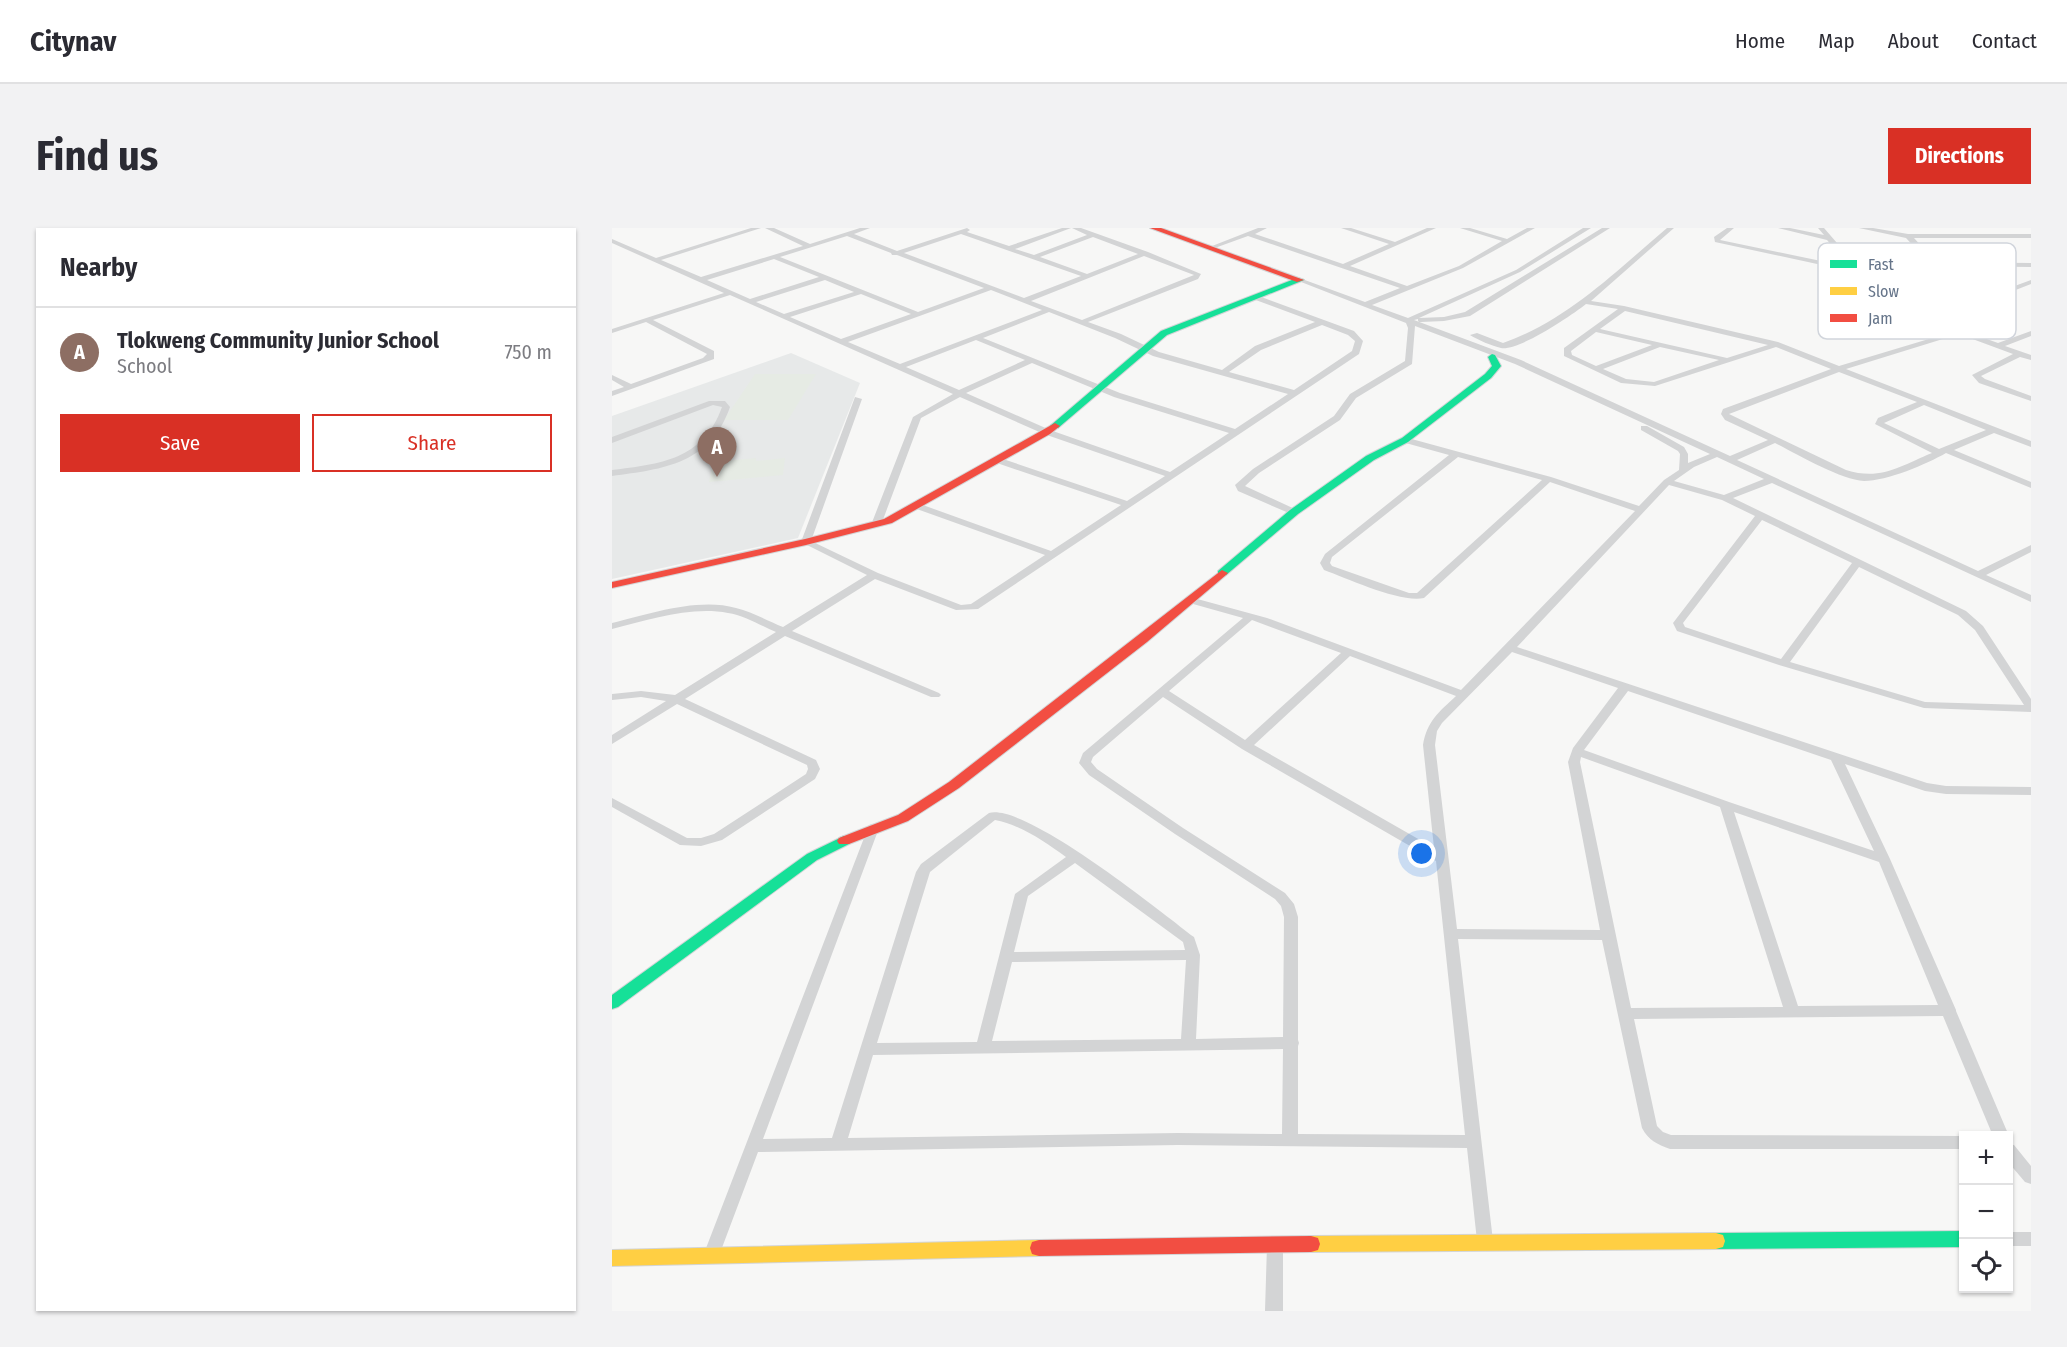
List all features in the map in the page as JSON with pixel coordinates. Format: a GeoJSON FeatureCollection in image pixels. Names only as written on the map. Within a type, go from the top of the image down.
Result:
{"type":"FeatureCollection","features":[{"type":"Feature","properties":{"kind":"street"},"geometry":{"type":"LineString","coordinates":[[655,260],[758,228]]}},
{"type":"Feature","properties":{"kind":"street"},"geometry":{"type":"LineString","coordinates":[[768,228],[810,246]]}},
{"type":"Feature","properties":{"kind":"street"},"geometry":{"type":"LineString","coordinates":[[700,280],[867,228]]}},
{"type":"Feature","properties":{"kind":"street"},"geometry":{"type":"LineString","coordinates":[[894,254],[974,228]]}},
{"type":"Feature","properties":{"kind":"street"},"geometry":{"type":"LineString","coordinates":[[1008,249],[1068,228]]}},
{"type":"Feature","properties":{"kind":"street"},"geometry":{"type":"LineString","coordinates":[[1075,228],[1197,273],[1197,277],[1080,323]]}},
{"type":"Feature","properties":{"kind":"street"},"geometry":{"type":"LineString","coordinates":[[1154,228],[1368,304],[1538,370],[1728,457]]}},
{"type":"Feature","properties":{"kind":"street"},"geometry":{"type":"LineString","coordinates":[[1210,248],[1264,228]]}},
{"type":"Feature","properties":{"kind":"street"},"geometry":{"type":"LineString","coordinates":[[1344,228],[1395,244]]}},
{"type":"Feature","properties":{"kind":"street"},"geometry":{"type":"LineString","coordinates":[[1342,267],[1433,228]]}},
{"type":"Feature","properties":{"kind":"street"},"geometry":{"type":"LineString","coordinates":[[1463,228],[1508,242]]}},
{"type":"Feature","properties":{"kind":"street"},"geometry":{"type":"LineString","coordinates":[[1368,304],[1409,289],[1483,256],[1532,228]]}},
{"type":"Feature","properties":{"kind":"street"},"geometry":{"type":"LineString","coordinates":[[1411,321],[1518,271],[1588,228]]}},
{"type":"Feature","properties":{"kind":"street"},"geometry":{"type":"LineString","coordinates":[[1411,321],[1434,320],[1467,314],[1607,228]]}},
{"type":"Feature","properties":{"kind":"street"},"geometry":{"type":"LineString","coordinates":[[1503,346],[1533,336],[1585,302],[1671,228]]}},
{"type":"Feature","properties":{"kind":"street"},"geometry":{"type":"LineString","coordinates":[[1731,228],[1716,240],[1818,263]]}},
{"type":"Feature","properties":{"kind":"street"},"geometry":{"type":"LineString","coordinates":[[1781,228],[1827,238]]}},
{"type":"Feature","properties":{"kind":"street"},"geometry":{"type":"LineString","coordinates":[[1821,228],[1831,243]]}},
{"type":"Feature","properties":{"kind":"street"},"geometry":{"type":"LineString","coordinates":[[1862,228],[1908,236],[2031,236]]}},
{"type":"Feature","properties":{"kind":"street"},"geometry":{"type":"LineString","coordinates":[[2012,228],[2020,236]]}},
{"type":"Feature","properties":{"kind":"street"},"geometry":{"type":"LineString","coordinates":[[961,232],[1087,276]]}},
{"type":"Feature","properties":{"kind":"street"},"geometry":{"type":"LineString","coordinates":[[847,234],[894,254],[1118,336],[1143,349],[1295,393]]}},
{"type":"Feature","properties":{"kind":"street"},"geometry":{"type":"LineString","coordinates":[[1035,257],[1094,234]]}},
{"type":"Feature","properties":{"kind":"street"},"geometry":{"type":"LineString","coordinates":[[1249,234],[1409,289]]}},
{"type":"Feature","properties":{"kind":"street"},"geometry":{"type":"LineString","coordinates":[[1908,236],[1914,243]]}},
{"type":"Feature","properties":{"kind":"street"},"geometry":{"type":"LineString","coordinates":[[612,242],[1047,432],[1171,475]]}},
{"type":"Feature","properties":{"kind":"street"},"geometry":{"type":"LineString","coordinates":[[1023,301],[1146,253]]}},
{"type":"Feature","properties":{"kind":"street"},"geometry":{"type":"LineString","coordinates":[[774,257],[916,314]]}},
{"type":"Feature","properties":{"kind":"street"},"geometry":{"type":"LineString","coordinates":[[2016,265],[2031,265]]}},
{"type":"Feature","properties":{"kind":"street"},"geometry":{"type":"LineString","coordinates":[[750,301],[824,278]]}},
{"type":"Feature","properties":{"kind":"street"},"geometry":{"type":"LineString","coordinates":[[612,585],[876,525],[917,506],[1047,432],[1143,349],[1167,332],[1300,280]]}},
{"type":"Feature","properties":{"kind":"street"},"geometry":{"type":"LineString","coordinates":[[2016,288],[2031,282]]}},
{"type":"Feature","properties":{"kind":"street"},"geometry":{"type":"LineString","coordinates":[[843,341],[988,289]]}},
{"type":"Feature","properties":{"kind":"street"},"geometry":{"type":"LineString","coordinates":[[785,316],[860,292]]}},
{"type":"Feature","properties":{"kind":"street"},"geometry":{"type":"LineString","coordinates":[[612,331],[730,293]]}},
{"type":"Feature","properties":{"kind":"street"},"geometry":{"type":"LineString","coordinates":[[806,542],[874,575],[960,608],[978,605],[1295,393],[1359,347],[1359,341],[1351,333],[1256,297]]}},
{"type":"Feature","properties":{"kind":"street"},"geometry":{"type":"LineString","coordinates":[[1585,302],[1624,308],[1775,344],[2031,444]]}},
{"type":"Feature","properties":{"kind":"street"},"geometry":{"type":"LineString","coordinates":[[1624,308],[1568,350],[1566,354],[1624,381],[1655,384],[1775,344]]}},
{"type":"Feature","properties":{"kind":"street"},"geometry":{"type":"LineString","coordinates":[[900,367],[1046,311]]}},
{"type":"Feature","properties":{"kind":"street"},"geometry":{"type":"LineString","coordinates":[[612,394],[706,360],[712,355],[647,320]]}},
{"type":"Feature","properties":{"kind":"street"},"geometry":{"type":"LineString","coordinates":[[1434,320],[1455,328]]}},
{"type":"Feature","properties":{"kind":"street"},"geometry":{"type":"LineString","coordinates":[[1411,321],[1423,331],[1492,357],[1677,446],[1684,454],[1683,470]]}},
{"type":"Feature","properties":{"kind":"street"},"geometry":{"type":"LineString","coordinates":[[1294,512],[1241,489],[1240,485],[1275,458],[1337,417],[1353,396],[1409,362],[1411,321]]}},
{"type":"Feature","properties":{"kind":"street"},"geometry":{"type":"LineString","coordinates":[[1222,373],[1242,355],[1322,322]]}},
{"type":"Feature","properties":{"kind":"street"},"geometry":{"type":"LineString","coordinates":[[1595,330],[1728,360]]}},
{"type":"Feature","properties":{"kind":"street"},"geometry":{"type":"LineString","coordinates":[[1465,332],[1503,346],[1770,480],[2031,598]]}},
{"type":"Feature","properties":{"kind":"street"},"geometry":{"type":"LineString","coordinates":[[2016,339],[2031,333]]}},
{"type":"Feature","properties":{"kind":"street"},"geometry":{"type":"LineString","coordinates":[[977,338],[1141,404],[1236,432]]}},
{"type":"Feature","properties":{"kind":"street"},"geometry":{"type":"LineString","coordinates":[[1936,339],[1840,368],[1725,413],[1728,418],[1843,472],[1862,478],[1882,477],[1995,429]]}},
{"type":"Feature","properties":{"kind":"street"},"geometry":{"type":"LineString","coordinates":[[1978,339],[2031,357]]}},
{"type":"Feature","properties":{"kind":"street"},"geometry":{"type":"LineString","coordinates":[[1998,346],[2016,339]]}},
{"type":"Feature","properties":{"kind":"street"},"geometry":{"type":"LineString","coordinates":[[1595,369],[1660,345]]}},
{"type":"Feature","properties":{"kind":"street"},"geometry":{"type":"LineString","coordinates":[[2020,354],[1976,375],[1982,381],[2031,399]]}},
{"type":"Feature","properties":{"kind":"street"},"geometry":{"type":"LineString","coordinates":[[612,1003],[790,871],[832,846],[903,818],[954,785],[1190,600],[1294,512],[1370,458],[1405,440],[1488,376],[1497,366],[1492,357]]}},
{"type":"Feature","properties":{"kind":"street"},"geometry":{"type":"LineString","coordinates":[[876,525],[915,420],[922,413],[960,393],[1032,360]]}},
{"type":"Feature","properties":{"kind":"street"},"geometry":{"type":"LineString","coordinates":[[612,377],[630,387]]}},
{"type":"Feature","properties":{"kind":"street"},"geometry":{"type":"LineString","coordinates":[[806,542],[858,399]]}},
{"type":"Feature","properties":{"kind":"street"},"geometry":{"type":"LineString","coordinates":[[1925,402],[1881,420],[1880,424],[1943,452],[2031,485]]}},
{"type":"Feature","properties":{"kind":"street"},"geometry":{"type":"LineString","coordinates":[[612,440],[712,404],[722,403],[726,407],[723,418],[710,436],[686,456],[674,462],[612,473]]}},
{"type":"Feature","properties":{"kind":"street"},"geometry":{"type":"LineString","coordinates":[[1405,440],[1548,480],[1639,509]]}},
{"type":"Feature","properties":{"kind":"street"},"geometry":{"type":"LineString","coordinates":[[1485,1241],[1429,738],[1437,721],[1461,694],[1510,648],[1667,482],[1683,470],[1775,440]]}},
{"type":"Feature","properties":{"kind":"street"},"geometry":{"type":"LineString","coordinates":[[1456,454],[1328,556],[1325,563],[1328,568],[1408,596],[1420,596],[1548,480]]}},
{"type":"Feature","properties":{"kind":"street"},"geometry":{"type":"LineString","coordinates":[[997,460],[1127,504]]}},
{"type":"Feature","properties":{"kind":"street"},"geometry":{"type":"LineString","coordinates":[[1725,498],[1770,480]]}},
{"type":"Feature","properties":{"kind":"street"},"geometry":{"type":"LineString","coordinates":[[1667,482],[1725,498],[1962,613],[1974,622],[2031,708]]}},
{"type":"Feature","properties":{"kind":"street"},"geometry":{"type":"LineString","coordinates":[[917,506],[1053,555]]}},
{"type":"Feature","properties":{"kind":"street"},"geometry":{"type":"LineString","coordinates":[[1761,515],[1677,624],[1681,629],[1783,663],[1924,705],[2031,708]]}},
{"type":"Feature","properties":{"kind":"street"},"geometry":{"type":"LineString","coordinates":[[1980,574],[2031,548]]}},
{"type":"Feature","properties":{"kind":"street"},"geometry":{"type":"LineString","coordinates":[[1783,663],[1858,562]]}},
{"type":"Feature","properties":{"kind":"street"},"geometry":{"type":"LineString","coordinates":[[612,740],[874,575]]}},
{"type":"Feature","properties":{"kind":"street"},"geometry":{"type":"LineString","coordinates":[[1190,600],[1251,616],[1461,694]]}},
{"type":"Feature","properties":{"kind":"street"},"geometry":{"type":"LineString","coordinates":[[612,626],[665,614],[725,608],[935,695]]}},
{"type":"Feature","properties":{"kind":"street"},"geometry":{"type":"LineString","coordinates":[[1251,616],[1087,756],[1085,765],[1179,831],[1284,899],[1291,917],[1290,1140]]}},
{"type":"Feature","properties":{"kind":"street"},"geometry":{"type":"LineString","coordinates":[[1510,648],[1934,789],[2031,791]]}},
{"type":"Feature","properties":{"kind":"street"},"geometry":{"type":"LineString","coordinates":[[1246,746],[1348,652]]}},
{"type":"Feature","properties":{"kind":"street"},"geometry":{"type":"LineString","coordinates":[[1625,687],[1577,751],[1574,762],[1608,936],[1650,1128],[1657,1137],[1670,1142],[1959,1142]]}},
{"type":"Feature","properties":{"kind":"street"},"geometry":{"type":"LineString","coordinates":[[1161,691],[1246,746],[1441,858]]}},
{"type":"Feature","properties":{"kind":"street"},"geometry":{"type":"LineString","coordinates":[[612,697],[641,694],[676,699],[812,763],[813,772],[718,837],[701,842],[685,842],[612,802]]}},
{"type":"Feature","properties":{"kind":"street"},"geometry":{"type":"LineString","coordinates":[[1577,751],[1725,805],[1884,859]]}},
{"type":"Feature","properties":{"kind":"street"},"geometry":{"type":"LineString","coordinates":[[1836,757],[1884,859],[1999,1131]]}},
{"type":"Feature","properties":{"kind":"street"},"geometry":{"type":"LineString","coordinates":[[1725,805],[1792,1011]]}},
{"type":"Feature","properties":{"kind":"street"},"geometry":{"type":"LineString","coordinates":[[838,1144],[926,867],[988,818],[998,814],[1010,817],[1076,856],[1189,940],[1193,955],[1188,1045]]}},
{"type":"Feature","properties":{"kind":"street"},"geometry":{"type":"LineString","coordinates":[[711,1256],[873,828]]}},
{"type":"Feature","properties":{"kind":"street"},"geometry":{"type":"LineString","coordinates":[[983,1046],[1022,894],[1076,856]]}},
{"type":"Feature","properties":{"kind":"street"},"geometry":{"type":"LineString","coordinates":[[1450,934],[1608,936]]}},
{"type":"Feature","properties":{"kind":"street"},"geometry":{"type":"LineString","coordinates":[[1005,957],[1193,955]]}},
{"type":"Feature","properties":{"kind":"street"},"geometry":{"type":"LineString","coordinates":[[1626,1014],[1949,1010]]}},
{"type":"Feature","properties":{"kind":"street"},"geometry":{"type":"LineString","coordinates":[[868,1049],[1292,1043]]}},
{"type":"Feature","properties":{"kind":"street"},"geometry":{"type":"LineString","coordinates":[[753,1146],[1049,1140],[1473,1142]]}},
{"type":"Feature","properties":{"kind":"street"},"geometry":{"type":"LineString","coordinates":[[2013,1156],[2031,1176]]}},
{"type":"Feature","properties":{"kind":"street"},"geometry":{"type":"LineString","coordinates":[[612,1258],[1485,1241],[1959,1239]]}},
{"type":"Feature","properties":{"kind":"street"},"geometry":{"type":"LineString","coordinates":[[2013,1239],[2031,1239]]}},
{"type":"Feature","properties":{"kind":"street"},"geometry":{"type":"LineString","coordinates":[[1274,1311],[1275,1245]]}},
{"type":"Feature","properties":{"kind":"shaded area"},"geometry":{"type":"Polygon","coordinates":[[[791,353],[860,383],[798,538],[612,579],[612,416],[791,353]]]}},
{"type":"Feature","properties":{"kind":"shaded area"},"geometry":{"type":"Polygon","coordinates":[[[755,374],[816,374],[788,420],[724,420],[755,374]]]}},
{"type":"Feature","properties":{"kind":"shaded area"},"geometry":{"type":"Polygon","coordinates":[[[756,458],[756,461],[785,458],[783,475],[709,482],[713,462],[756,458]]]}},
{"type":"Feature","properties":{"kind":"traffic: fast"},"geometry":{"type":"LineString","coordinates":[[1055,426],[1164,333],[1300,280]]}},
{"type":"Feature","properties":{"kind":"traffic: fast"},"geometry":{"type":"LineString","coordinates":[[1222,573],[1294,512],[1370,458],[1405,440],[1488,376],[1497,366],[1492,357]]}},
{"type":"Feature","properties":{"kind":"traffic: fast"},"geometry":{"type":"LineString","coordinates":[[612,1003],[812,857],[844,841]]}},
{"type":"Feature","properties":{"kind":"traffic: fast"},"geometry":{"type":"LineString","coordinates":[[1716,1241],[1959,1239]]}},
{"type":"Feature","properties":{"kind":"traffic: slow"},"geometry":{"type":"LineString","coordinates":[[1311,1244],[1716,1241]]}},
{"type":"Feature","properties":{"kind":"traffic: slow"},"geometry":{"type":"LineString","coordinates":[[612,1258],[1039,1248]]}},
{"type":"Feature","properties":{"kind":"traffic: jam"},"geometry":{"type":"LineString","coordinates":[[1154,228],[1300,280]]}},
{"type":"Feature","properties":{"kind":"traffic: jam"},"geometry":{"type":"LineString","coordinates":[[612,585],[806,542],[888,521],[1055,426]]}},
{"type":"Feature","properties":{"kind":"traffic: jam"},"geometry":{"type":"LineString","coordinates":[[844,841],[903,818],[954,785],[1143,639],[1222,573]]}},
{"type":"Feature","properties":{"kind":"traffic: jam"},"geometry":{"type":"LineString","coordinates":[[1039,1248],[1311,1244]]}},
{"type":"Feature","properties":{"kind":"place","name":"Tlokweng Community Junior School"},"geometry":{"type":"Point","coordinates":[717,477]}}]}
